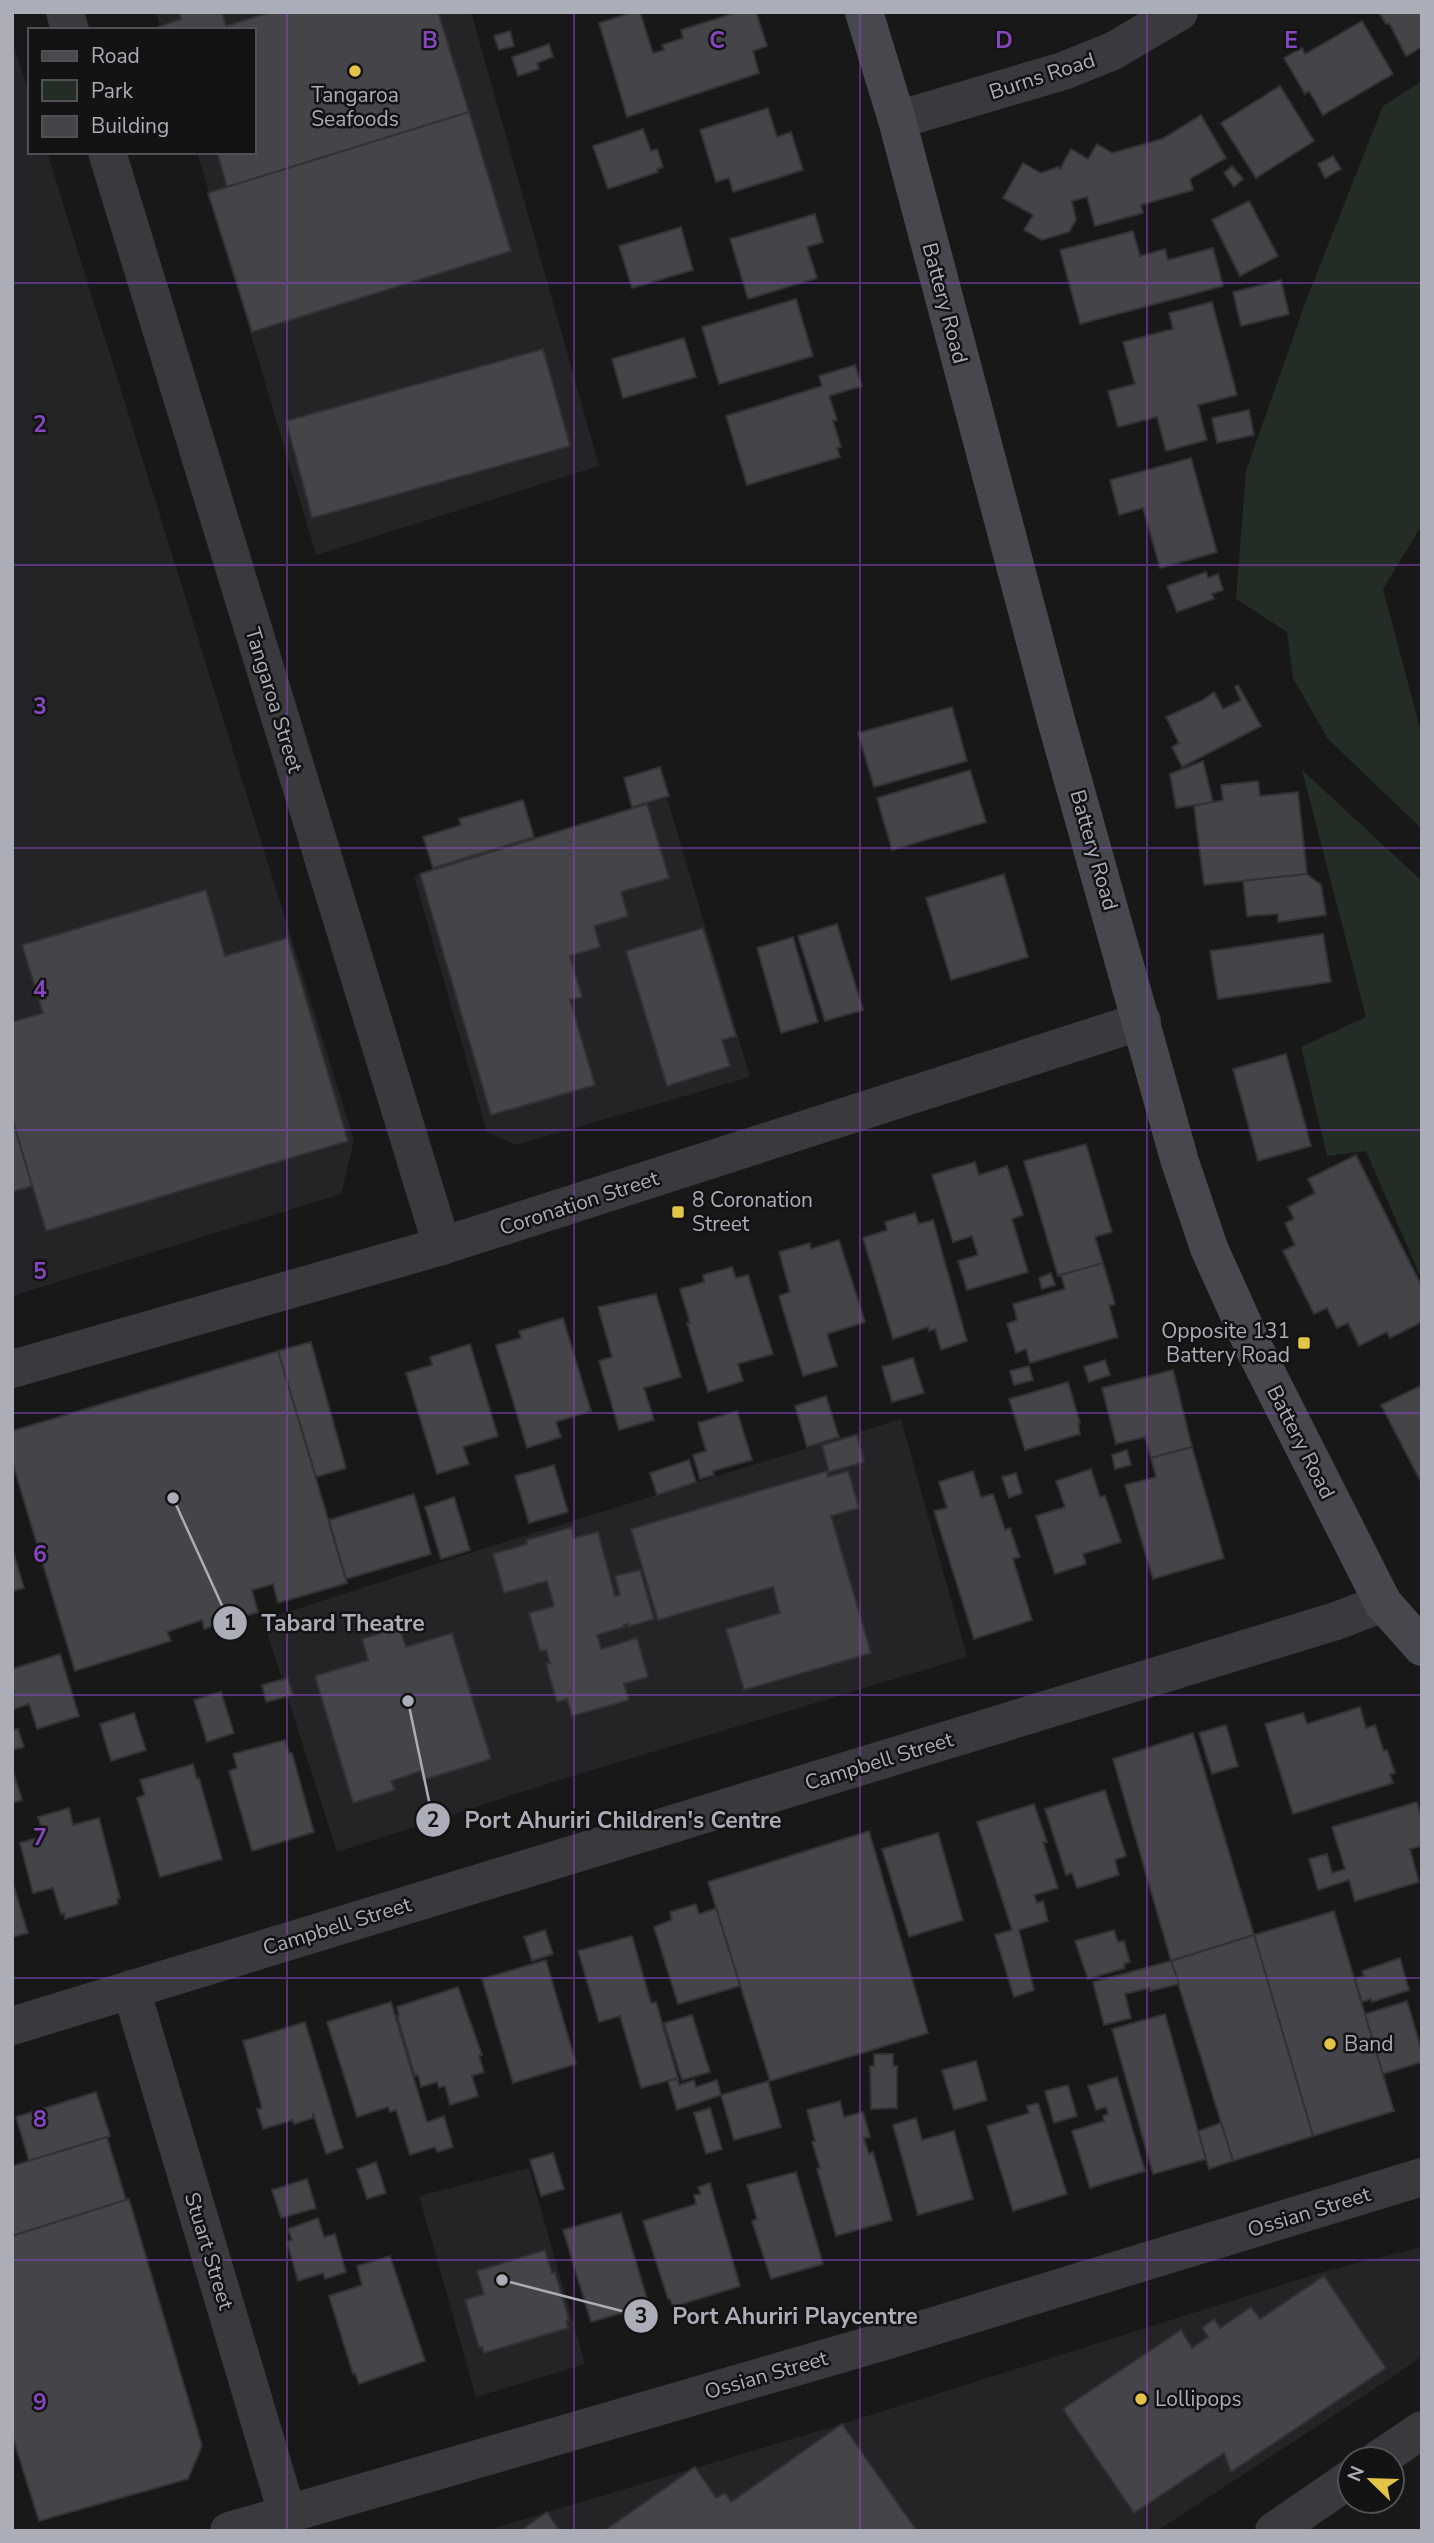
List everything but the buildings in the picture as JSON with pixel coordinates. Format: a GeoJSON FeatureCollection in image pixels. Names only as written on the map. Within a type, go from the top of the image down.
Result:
{"type":"FeatureCollection","features":[{"type":"Feature","properties":{"kind":"street","name":"Battery Road"},"geometry":{"type":"LineString","coordinates":[[864,12],[897,121],[1052,706],[1180,1162],[1209,1248],[1254,1348],[1383,1603],[1422,1647]]}},
{"type":"Feature","properties":{"kind":"street","name":"Burns Road"},"geometry":{"type":"LineString","coordinates":[[897,121],[1063,71],[1113,51],[1180,12]]}},
{"type":"Feature","properties":{"kind":"street","name":"Tangaroa Street"},"geometry":{"type":"LineString","coordinates":[[108,154],[442,1247]]}},
{"type":"Feature","properties":{"kind":"street","name":"Coronation Street"},"geometry":{"type":"LineString","coordinates":[[12,1369],[442,1247],[1142,1021]]}},
{"type":"Feature","properties":{"kind":"street","name":"Campbell Street"},"geometry":{"type":"LineString","coordinates":[[12,2026],[1336,1621],[1383,1603]]}},
{"type":"Feature","properties":{"kind":"street","name":"Stuart Street"},"geometry":{"type":"LineString","coordinates":[[131,1989],[287,2513]]}},
{"type":"Feature","properties":{"kind":"street","name":"Ossian Street"},"geometry":{"type":"LineString","coordinates":[[229,2531],[886,2341],[1422,2177]]}},
{"type":"Feature","properties":{"kind":"street"},"geometry":{"type":"LineString","coordinates":[[1400,2445],[1422,2430]]}},
{"type":"Feature","properties":{"kind":"street"},"geometry":{"type":"LineString","coordinates":[[1274,2531],[1336,2489]]}},
{"type":"Feature","properties":{"kind":"shaded area"},"geometry":{"type":"Polygon","coordinates":[[[156,12],[471,12],[599,466],[316,555],[198,154],[256,154],[256,28],[160,28],[156,12]]]}},
{"type":"Feature","properties":{"kind":"shaded area"},"geometry":{"type":"Polygon","coordinates":[[[12,40],[28,90],[28,154],[48,154],[354,1140],[341,1194],[12,1296],[12,40]]]}},
{"type":"Feature","properties":{"kind":"shaded area"},"geometry":{"type":"Polygon","coordinates":[[[667,798],[750,1077],[516,1145],[487,1132],[414,876],[667,798]]]}},
{"type":"Feature","properties":{"kind":"shaded area"},"geometry":{"type":"Polygon","coordinates":[[[901,1419],[967,1657],[553,1782],[337,1852],[263,1620],[901,1419]]]}},
{"type":"Feature","properties":{"kind":"shaded area"},"geometry":{"type":"Polygon","coordinates":[[[529,2168],[585,2364],[476,2397],[419,2196],[529,2168]]]}},
{"type":"Feature","properties":{"kind":"shaded area","name":"Lollipops"},"geometry":{"type":"Polygon","coordinates":[[[1422,2247],[1422,2356],[1157,2531],[485,2531],[842,2424],[1326,2271],[1422,2247]]]}},
{"type":"Feature","properties":{"kind":"green space"},"geometry":{"type":"Polygon","coordinates":[[[1422,81],[1422,525],[1383,589],[1422,736],[1422,829],[1328,739],[1293,678],[1287,632],[1236,599],[1246,471],[1307,298],[1383,106],[1422,81]]]}},
{"type":"Feature","properties":{"kind":"green space"},"geometry":{"type":"Polygon","coordinates":[[[1302,770],[1422,881],[1422,1280],[1366,1151],[1327,1156],[1301,1047],[1366,1017],[1302,770]]]}},
{"type":"Feature","properties":{"kind":"place","name":"Tangaroa Seafoods"},"geometry":{"type":"Point","coordinates":[355,71]}},
{"type":"Feature","properties":{"kind":"place","name":"8 Coronation Street"},"geometry":{"type":"Point","coordinates":[678,1212]}},
{"type":"Feature","properties":{"kind":"place","name":"Opposite 131 Battery Road"},"geometry":{"type":"Point","coordinates":[1304,1343]}},
{"type":"Feature","properties":{"kind":"place","name":"Tabard Theatre"},"geometry":{"type":"Point","coordinates":[173,1498]}},
{"type":"Feature","properties":{"kind":"place","name":"Port Ahuriri Children's Centre"},"geometry":{"type":"Point","coordinates":[408,1701]}},
{"type":"Feature","properties":{"kind":"place","name":"Band"},"geometry":{"type":"Point","coordinates":[1330,2044]}},
{"type":"Feature","properties":{"kind":"place","name":"Port Ahuriri Playcentre"},"geometry":{"type":"Point","coordinates":[502,2280]}},
{"type":"Feature","properties":{"kind":"place","name":"Lollipops"},"geometry":{"type":"Point","coordinates":[1141,2399]}}]}
